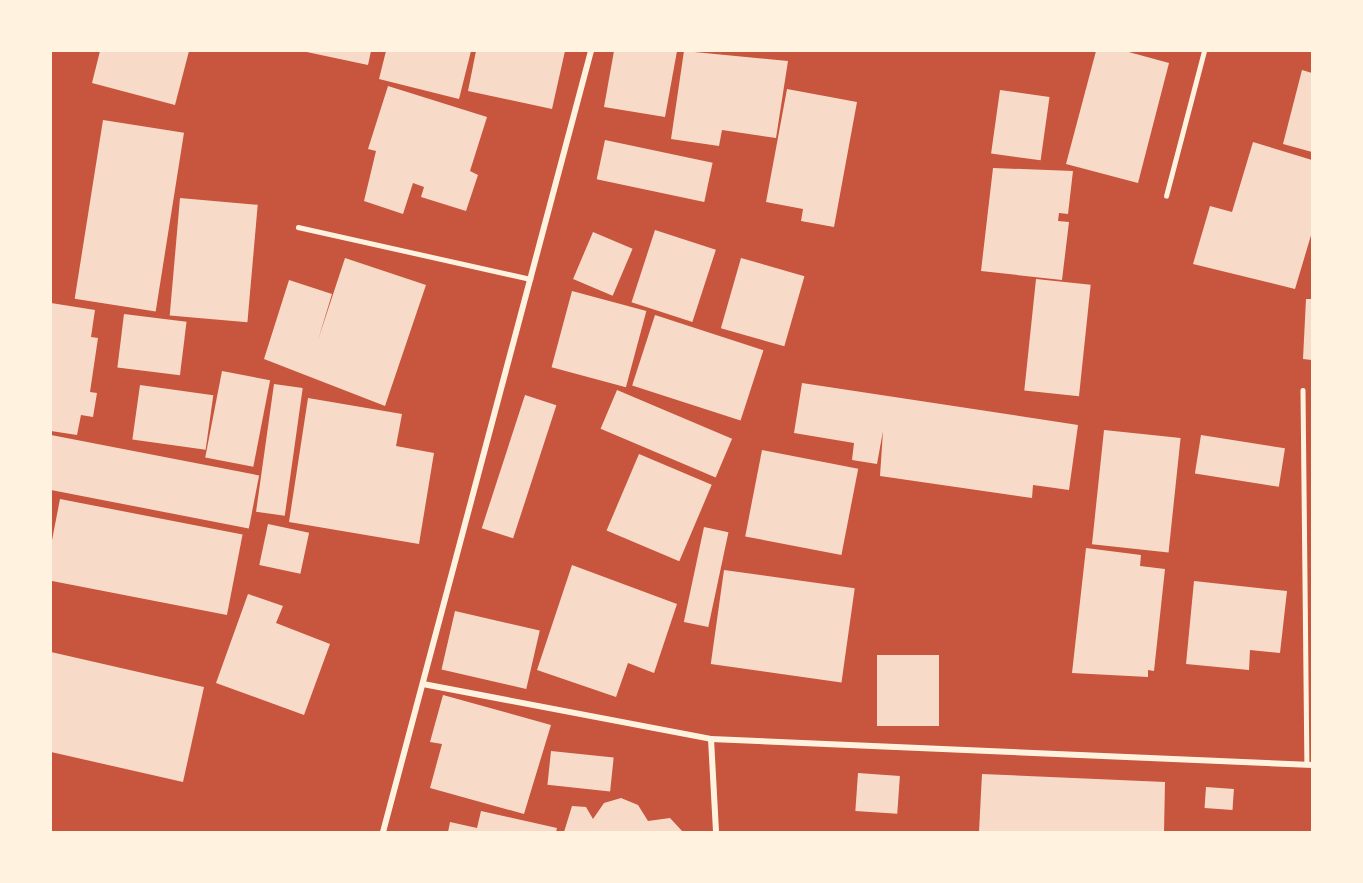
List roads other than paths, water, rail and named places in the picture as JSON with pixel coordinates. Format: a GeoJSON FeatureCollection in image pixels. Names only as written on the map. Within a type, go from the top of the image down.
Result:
{"type":"FeatureCollection","features":[{"type":"Feature","properties":{"kind":"street"},"geometry":{"type":"LineString","coordinates":[[383,832],[591,51]]}},
{"type":"Feature","properties":{"kind":"street"},"geometry":{"type":"LineString","coordinates":[[423,684],[711,739],[1310,765]]}},
{"type":"Feature","properties":{"kind":"street"},"geometry":{"type":"LineString","coordinates":[[711,739],[716,832]]}},
{"type":"Feature","properties":{"kind":"lane"},"geometry":{"type":"LineString","coordinates":[[1166,196],[1204,51]]}},
{"type":"Feature","properties":{"kind":"lane"},"geometry":{"type":"LineString","coordinates":[[298,227],[530,279]]}},
{"type":"Feature","properties":{"kind":"lane"},"geometry":{"type":"LineString","coordinates":[[1303,390],[1310,765]]}}]}
